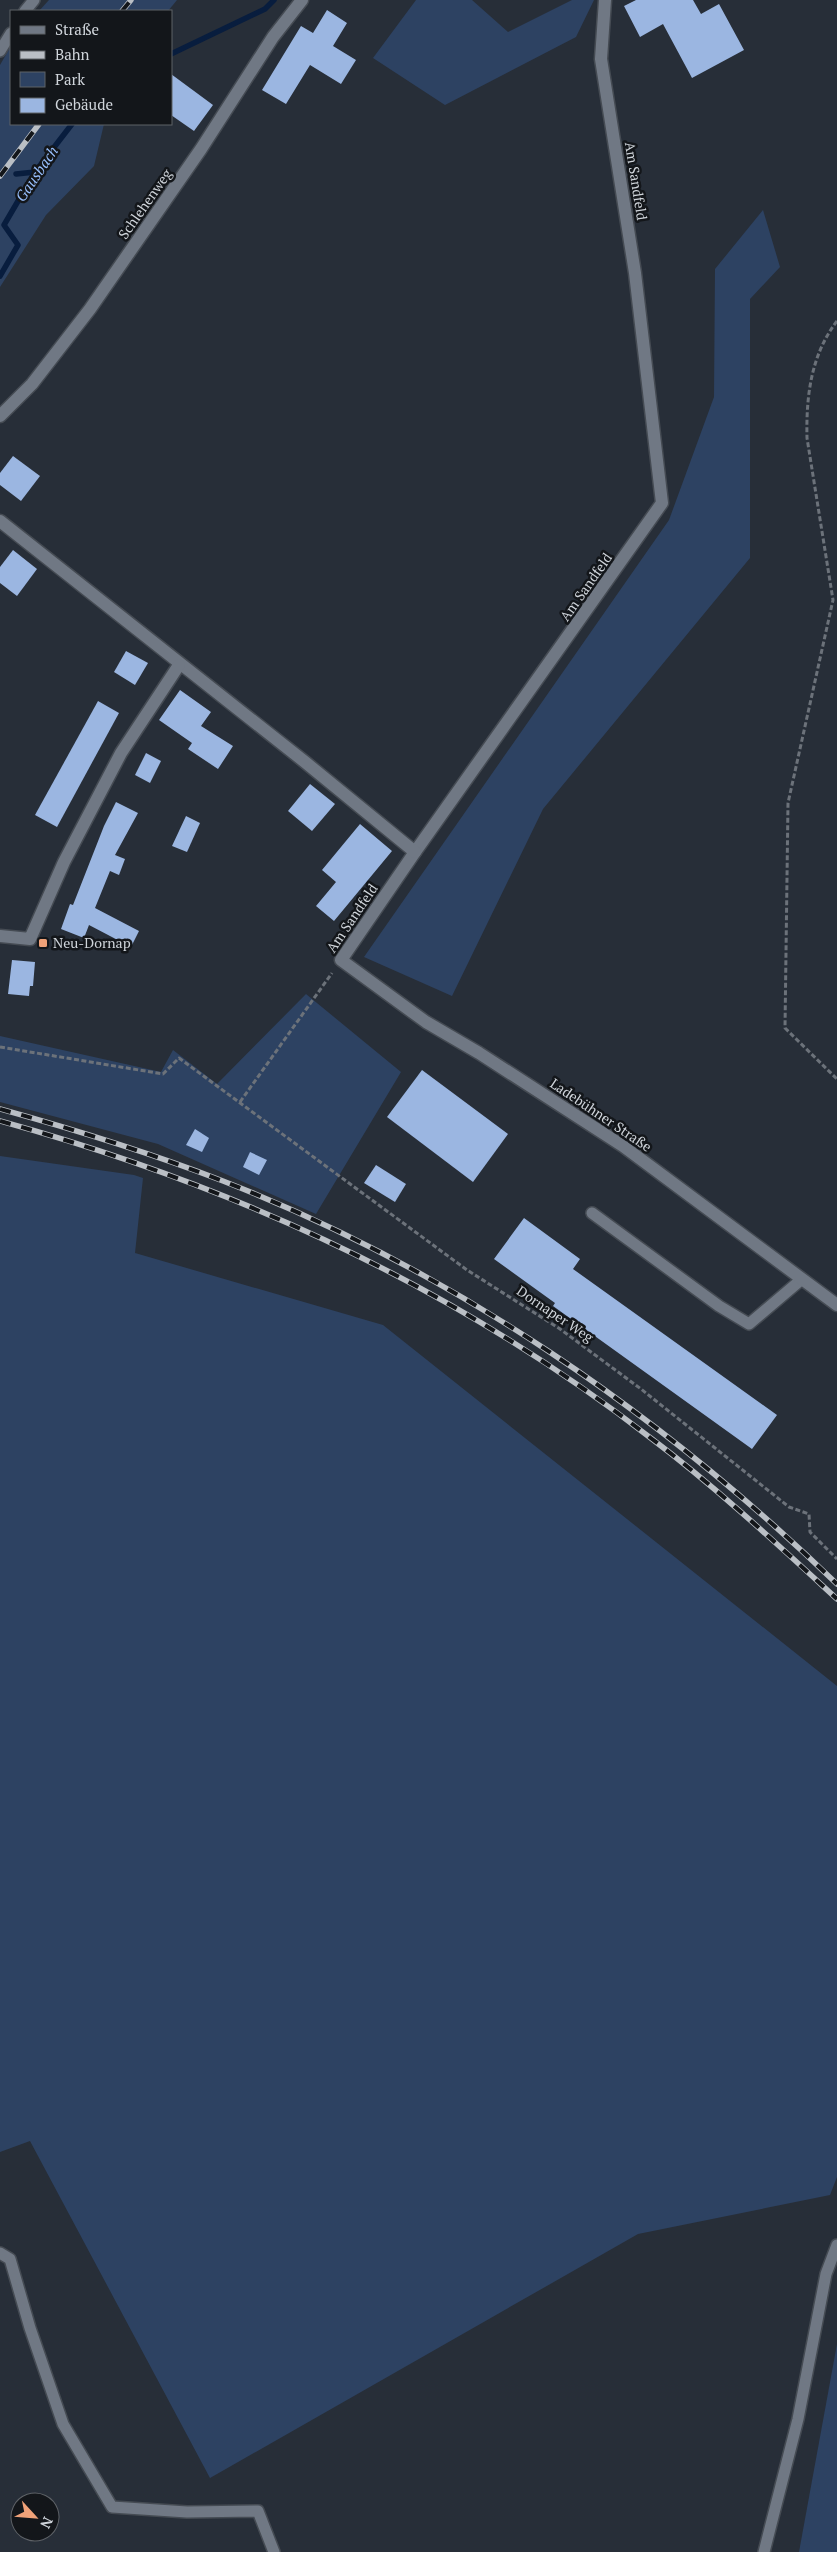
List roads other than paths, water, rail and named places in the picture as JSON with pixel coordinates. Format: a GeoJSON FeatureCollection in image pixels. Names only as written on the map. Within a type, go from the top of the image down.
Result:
{"type":"FeatureCollection","features":[{"type":"Feature","properties":{"kind":"street","name":"Schlehenweg"},"geometry":{"type":"LineString","coordinates":[[0,416],[32,384],[90,309],[201,149],[273,37],[302,0]]}},
{"type":"Feature","properties":{"kind":"street","name":"Am Sandfeld"},"geometry":{"type":"LineString","coordinates":[[341,960],[414,852],[662,503],[635,272],[601,59],[605,0]]}},
{"type":"Feature","properties":{"kind":"street"},"geometry":{"type":"LineString","coordinates":[[0,521],[179,665],[305,762],[414,852]]}},
{"type":"Feature","properties":{"kind":"street"},"geometry":{"type":"LineString","coordinates":[[0,936],[30,939],[64,862],[121,753],[179,665]]}},
{"type":"Feature","properties":{"kind":"street","name":"Ladebühner Straße"},"geometry":{"type":"LineString","coordinates":[[341,960],[426,1022],[479,1053],[623,1146],[837,1305]]}},
{"type":"Feature","properties":{"kind":"lane"},"geometry":{"type":"LineString","coordinates":[[26,10],[34,0]]}},
{"type":"Feature","properties":{"kind":"lane"},"geometry":{"type":"LineString","coordinates":[[0,51],[10,35]]}},
{"type":"Feature","properties":{"kind":"lane"},"geometry":{"type":"LineString","coordinates":[[592,1214],[719,1306],[749,1324],[802,1280]]}},
{"type":"Feature","properties":{"kind":"lane"},"geometry":{"type":"LineString","coordinates":[[764,2552],[798,2420],[826,2274],[837,2245]]}},
{"type":"Feature","properties":{"kind":"lane"},"geometry":{"type":"LineString","coordinates":[[0,2253],[10,2259],[30,2328],[63,2424],[112,2507],[188,2512],[258,2511],[274,2552]]}},
{"type":"Feature","properties":{"kind":"waterway","name":"Gausbach"},"geometry":{"type":"LineString","coordinates":[[172,54],[265,9],[274,0]]}},
{"type":"Feature","properties":{"kind":"waterway","name":"Gausbach"},"geometry":{"type":"LineString","coordinates":[[0,276],[18,245],[4,225],[35,172],[71,125]]}},
{"type":"Feature","properties":{"kind":"waterway"},"geometry":{"type":"LineString","coordinates":[[16,174],[35,172]]}},
{"type":"Feature","properties":{"kind":"railway"},"geometry":{"type":"LineString","coordinates":[[123,10],[131,0]]}},
{"type":"Feature","properties":{"kind":"railway"},"geometry":{"type":"LineString","coordinates":[[0,176],[38,125]]}},
{"type":"Feature","properties":{"kind":"railway"},"geometry":{"type":"LineString","coordinates":[[0,1109],[113,1142],[223,1181],[308,1217],[391,1258],[472,1303],[550,1352],[626,1405],[699,1462],[769,1521],[837,1584]]}},
{"type":"Feature","properties":{"kind":"railway"},"geometry":{"type":"LineString","coordinates":[[0,1121],[88,1147],[174,1177],[259,1211],[342,1248],[423,1290],[501,1335],[578,1385],[652,1439],[723,1497],[837,1599]]}},
{"type":"Feature","properties":{"kind":"place","name":"Neu-Dornap"},"geometry":{"type":"Point","coordinates":[43,943]}}]}
